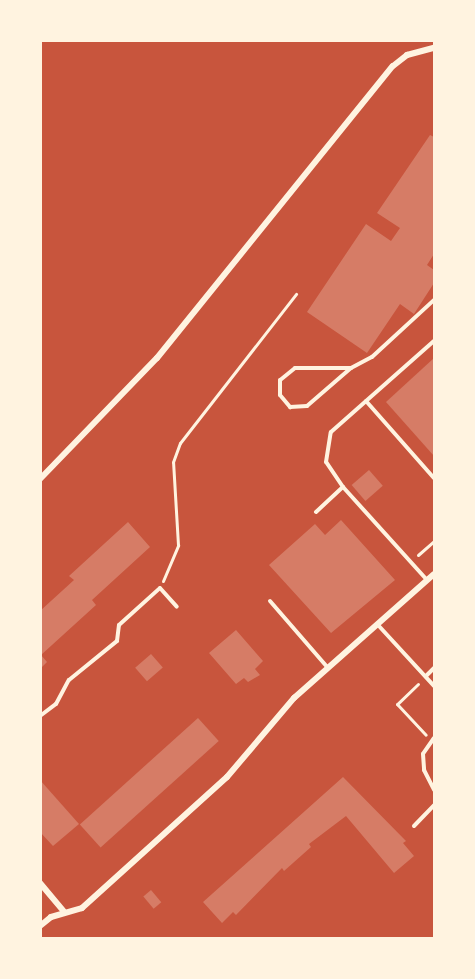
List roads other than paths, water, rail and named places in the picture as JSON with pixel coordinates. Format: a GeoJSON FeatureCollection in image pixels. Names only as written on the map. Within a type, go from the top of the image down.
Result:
{"type":"FeatureCollection","features":[{"type":"Feature","properties":{"kind":"street"},"geometry":{"type":"LineString","coordinates":[[40,479],[157,358],[393,66],[412,53],[435,48]]}},
{"type":"Feature","properties":{"kind":"street"},"geometry":{"type":"LineString","coordinates":[[40,926],[64,912],[82,908],[227,777],[294,698],[435,574]]}},
{"type":"Feature","properties":{"kind":"street"},"geometry":{"type":"LineString","coordinates":[[40,883],[64,912]]}},
{"type":"Feature","properties":{"kind":"lane"},"geometry":{"type":"LineString","coordinates":[[351,368],[295,368],[280,380],[280,395],[290,407],[307,406],[351,368],[372,357],[435,300]]}},
{"type":"Feature","properties":{"kind":"lane"},"geometry":{"type":"LineString","coordinates":[[427,581],[343,487],[326,462],[327,442],[331,432],[435,341]]}},
{"type":"Feature","properties":{"kind":"lane"},"geometry":{"type":"LineString","coordinates":[[366,401],[435,478]]}},
{"type":"Feature","properties":{"kind":"lane"},"geometry":{"type":"LineString","coordinates":[[316,512],[343,487]]}},
{"type":"Feature","properties":{"kind":"lane"},"geometry":{"type":"LineString","coordinates":[[40,716],[56,704],[69,680],[117,641],[119,625],[160,588],[177,607]]}},
{"type":"Feature","properties":{"kind":"lane"},"geometry":{"type":"LineString","coordinates":[[270,601],[329,668]]}},
{"type":"Feature","properties":{"kind":"lane"},"geometry":{"type":"LineString","coordinates":[[378,625],[435,686]]}},
{"type":"Feature","properties":{"kind":"lane"},"geometry":{"type":"LineString","coordinates":[[426,676],[435,668]]}},
{"type":"Feature","properties":{"kind":"lane"},"geometry":{"type":"LineString","coordinates":[[433,740],[423,754],[424,770],[435,790]]}},
{"type":"Feature","properties":{"kind":"lane"},"geometry":{"type":"LineString","coordinates":[[414,825],[435,805]]}}]}
